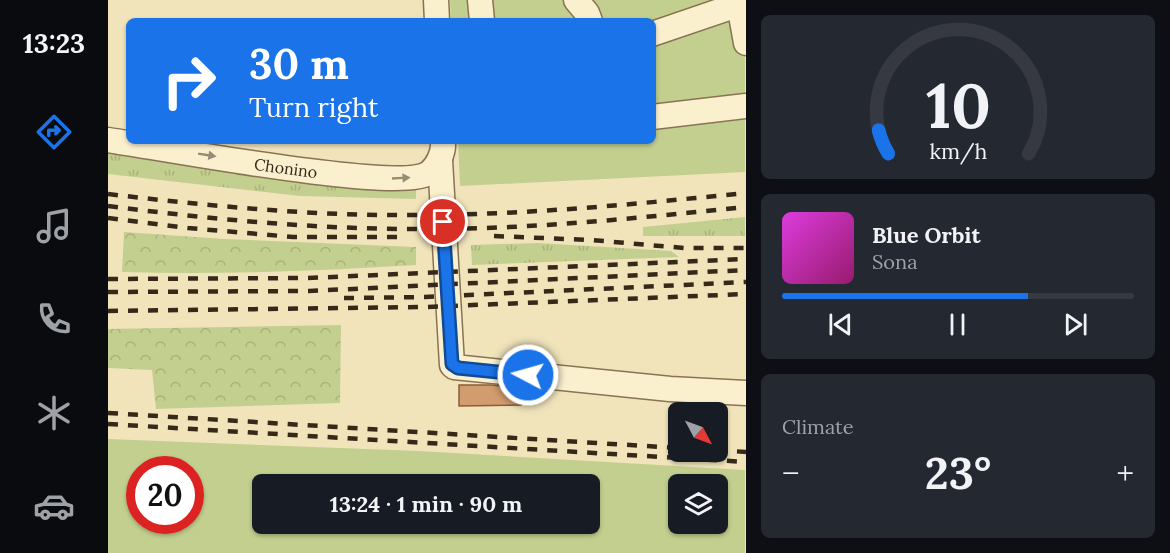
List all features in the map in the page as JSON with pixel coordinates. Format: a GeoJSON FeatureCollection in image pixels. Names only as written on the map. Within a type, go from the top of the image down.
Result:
{"type":"FeatureCollection","features":[{"type":"Feature","properties":{"kind":"street"},"geometry":{"type":"LineString","coordinates":[[436,0],[437,18]]}},
{"type":"Feature","properties":{"kind":"street"},"geometry":{"type":"LineString","coordinates":[[480,0],[482,18]]}},
{"type":"Feature","properties":{"kind":"street"},"geometry":{"type":"LineString","coordinates":[[576,0],[589,18]]}},
{"type":"Feature","properties":{"kind":"street"},"geometry":{"type":"LineString","coordinates":[[656,33],[742,3],[746,44]]}},
{"type":"Feature","properties":{"kind":"street"},"geometry":{"type":"LineString","coordinates":[[656,117],[746,106]]}},
{"type":"Feature","properties":{"kind":"street","name":"Chonino"},"geometry":{"type":"LineString","coordinates":[[108,140],[126,143]]}},
{"type":"Feature","properties":{"kind":"street","name":"Chonino"},"geometry":{"type":"LineString","coordinates":[[134,144],[319,172],[387,179],[412,178],[428,173],[442,151]]}},
{"type":"Feature","properties":{"kind":"street"},"geometry":{"type":"LineString","coordinates":[[442,151],[452,364],[454,367],[670,389],[746,393]]}},
{"type":"Feature","properties":{"kind":"green space"},"geometry":{"type":"Polygon","coordinates":[[[450,0],[745,0],[745,172],[460,186],[458,144],[656,144],[656,18],[451,18],[450,0]]]}},
{"type":"Feature","properties":{"kind":"green space"},"geometry":{"type":"Polygon","coordinates":[[[108,150],[416,190],[416,199],[300,196],[108,174],[108,150]]]}},
{"type":"Feature","properties":{"kind":"green space"},"geometry":{"type":"Polygon","coordinates":[[[745,217],[745,236],[643,236],[643,227],[745,217]]]}},
{"type":"Feature","properties":{"kind":"green space"},"geometry":{"type":"Polygon","coordinates":[[[124,232],[224,239],[416,247],[416,265],[269,272],[122,272],[124,232]]]}},
{"type":"Feature","properties":{"kind":"green space"},"geometry":{"type":"Polygon","coordinates":[[[538,243],[671,251],[679,257],[472,265],[471,245],[538,243]]]}},
{"type":"Feature","properties":{"kind":"green space"},"geometry":{"type":"Polygon","coordinates":[[[341,325],[340,403],[156,409],[152,370],[108,368],[108,329],[341,325]]]}},
{"type":"Feature","properties":{"kind":"green space"},"geometry":{"type":"Polygon","coordinates":[[[108,439],[419,451],[745,470],[745,553],[108,553],[108,439]]]}},
{"type":"Feature","properties":{"kind":"building"},"geometry":{"type":"Polygon","coordinates":[[[459,385],[521,388],[521,405],[459,406],[459,385]]]}},
{"type":"Feature","properties":{"kind":"railway"},"geometry":{"type":"LineString","coordinates":[[108,194],[338,214],[457,215],[622,205],[746,193]]}},
{"type":"Feature","properties":{"kind":"railway"},"geometry":{"type":"LineString","coordinates":[[108,206],[261,222],[415,229],[540,225],[746,207]]}},
{"type":"Feature","properties":{"kind":"railway"},"geometry":{"type":"LineString","coordinates":[[108,218],[293,237],[401,237]]}},
{"type":"Feature","properties":{"kind":"railway"},"geometry":{"type":"LineString","coordinates":[[494,236],[591,240],[684,248],[746,248]]}},
{"type":"Feature","properties":{"kind":"railway"},"geometry":{"type":"LineString","coordinates":[[108,279],[308,278],[746,259]]}},
{"type":"Feature","properties":{"kind":"railway"},"geometry":{"type":"LineString","coordinates":[[108,292],[309,291],[746,270]]}},
{"type":"Feature","properties":{"kind":"railway"},"geometry":{"type":"LineString","coordinates":[[344,298],[425,297],[746,282]]}},
{"type":"Feature","properties":{"kind":"railway"},"geometry":{"type":"LineString","coordinates":[[108,311],[425,307],[746,294]]}},
{"type":"Feature","properties":{"kind":"railway"},"geometry":{"type":"LineString","coordinates":[[108,413],[668,447]]}},
{"type":"Feature","properties":{"kind":"railway"},"geometry":{"type":"LineString","coordinates":[[108,424],[746,462]]}},
{"type":"Feature","properties":{"kind":"railway"},"geometry":{"type":"LineString","coordinates":[[728,451],[746,452]]}},
{"type":"Feature","properties":{"kind":"route"},"geometry":{"type":"LineString","coordinates":[[443,222],[452,364],[458,368],[528,375]]}}]}
